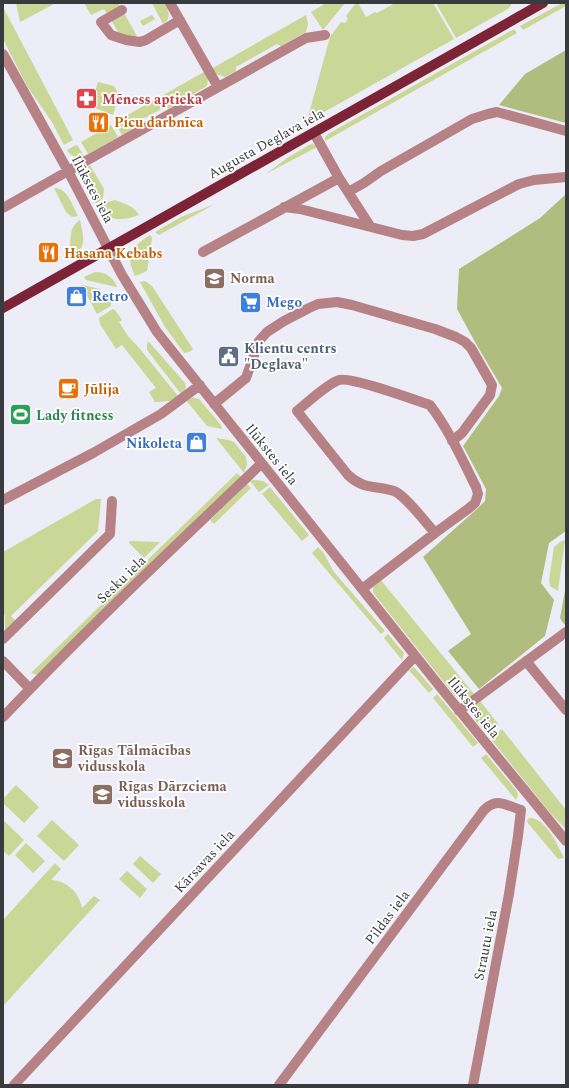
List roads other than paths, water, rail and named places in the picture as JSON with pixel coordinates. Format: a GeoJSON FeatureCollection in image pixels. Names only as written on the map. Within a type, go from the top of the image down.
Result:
{"type":"FeatureCollection","features":[{"type":"Feature","properties":{"kind":"main road","name":"Augusta Deglava iela"},"geometry":{"type":"LineString","coordinates":[[3,308],[543,3]]}},
{"type":"Feature","properties":{"kind":"street"},"geometry":{"type":"LineString","coordinates":[[170,3],[218,87]]}},
{"type":"Feature","properties":{"kind":"street"},"geometry":{"type":"LineString","coordinates":[[122,10],[100,22],[111,35],[133,42],[146,40],[180,20]]}},
{"type":"Feature","properties":{"kind":"street"},"geometry":{"type":"LineString","coordinates":[[3,208],[306,38],[325,35]]}},
{"type":"Feature","properties":{"kind":"street","name":"Ilūkstes iela"},"geometry":{"type":"LineString","coordinates":[[3,54],[68,171],[128,285],[157,332],[459,711],[566,841]]}},
{"type":"Feature","properties":{"kind":"street"},"geometry":{"type":"LineString","coordinates":[[348,192],[381,171],[465,123],[488,114],[497,112],[566,132]]}},
{"type":"Feature","properties":{"kind":"street"},"geometry":{"type":"LineString","coordinates":[[314,133],[339,178],[370,226]]}},
{"type":"Feature","properties":{"kind":"street"},"geometry":{"type":"LineString","coordinates":[[284,207],[300,209],[402,235],[413,236],[423,234],[519,184],[534,180],[566,177]]}},
{"type":"Feature","properties":{"kind":"street"},"geometry":{"type":"LineString","coordinates":[[203,252],[339,178]]}},
{"type":"Feature","properties":{"kind":"street"},"geometry":{"type":"LineString","coordinates":[[214,404],[246,378],[259,341],[267,332],[284,321],[318,304],[337,302],[435,329],[456,337],[465,342],[471,348],[492,385],[490,395],[462,433],[452,441]]}},
{"type":"Feature","properties":{"kind":"street"},"geometry":{"type":"LineString","coordinates":[[362,589],[468,509],[475,503],[478,494],[476,487],[452,441],[430,405],[354,381],[339,380],[326,387],[297,411],[356,483],[395,492],[404,498],[435,533]]}},
{"type":"Feature","properties":{"kind":"street"},"geometry":{"type":"LineString","coordinates":[[3,500],[92,453],[161,414],[200,385]]}},
{"type":"Feature","properties":{"kind":"street","name":"Sesku iela"},"geometry":{"type":"LineString","coordinates":[[3,717],[262,464]]}},
{"type":"Feature","properties":{"kind":"street"},"geometry":{"type":"LineString","coordinates":[[3,639],[110,534],[112,501]]}},
{"type":"Feature","properties":{"kind":"street"},"geometry":{"type":"LineString","coordinates":[[459,711],[566,632]]}},
{"type":"Feature","properties":{"kind":"street","name":"Kārsavas iela"},"geometry":{"type":"LineString","coordinates":[[14,1085],[415,656]]}},
{"type":"Feature","properties":{"kind":"street"},"geometry":{"type":"LineString","coordinates":[[3,660],[30,689]]}},
{"type":"Feature","properties":{"kind":"street"},"geometry":{"type":"LineString","coordinates":[[526,662],[566,710]]}},
{"type":"Feature","properties":{"kind":"street"},"geometry":{"type":"LineString","coordinates":[[521,810],[532,800]]}},
{"type":"Feature","properties":{"kind":"street","name":"Pildas iela"},"geometry":{"type":"LineString","coordinates":[[279,1085],[484,810],[490,804],[497,802],[521,810]]}},
{"type":"Feature","properties":{"kind":"street","name":"Strautu iela"},"geometry":{"type":"LineString","coordinates":[[473,1085],[509,894],[521,810]]}},
{"type":"Feature","properties":{"kind":"place","name":"Mēness aptieka"},"geometry":{"type":"Point","coordinates":[87,99]}},
{"type":"Feature","properties":{"kind":"place","name":"Picu darbnīca"},"geometry":{"type":"Point","coordinates":[99,122]}},
{"type":"Feature","properties":{"kind":"place","name":"Hasana Kebabs"},"geometry":{"type":"Point","coordinates":[48,253]}},
{"type":"Feature","properties":{"kind":"place","name":"Norma"},"geometry":{"type":"Point","coordinates":[215,278]}},
{"type":"Feature","properties":{"kind":"place","name":"Retro"},"geometry":{"type":"Point","coordinates":[77,296]}},
{"type":"Feature","properties":{"kind":"place","name":"Mego"},"geometry":{"type":"Point","coordinates":[250,302]}},
{"type":"Feature","properties":{"kind":"place","name":"Klientu centrs \"Deglava\""},"geometry":{"type":"Point","coordinates":[229,356]}},
{"type":"Feature","properties":{"kind":"place","name":"Jūlija"},"geometry":{"type":"Point","coordinates":[69,389]}},
{"type":"Feature","properties":{"kind":"place","name":"Lady fitness"},"geometry":{"type":"Point","coordinates":[21,415]}},
{"type":"Feature","properties":{"kind":"place","name":"Nikoleta"},"geometry":{"type":"Point","coordinates":[197,443]}},
{"type":"Feature","properties":{"kind":"place","name":"Rīgas Tālmācības vidusskola"},"geometry":{"type":"Point","coordinates":[63,758]}},
{"type":"Feature","properties":{"kind":"place","name":"Rīgas Dārzciema vidusskola"},"geometry":{"type":"Point","coordinates":[103,794]}}]}
